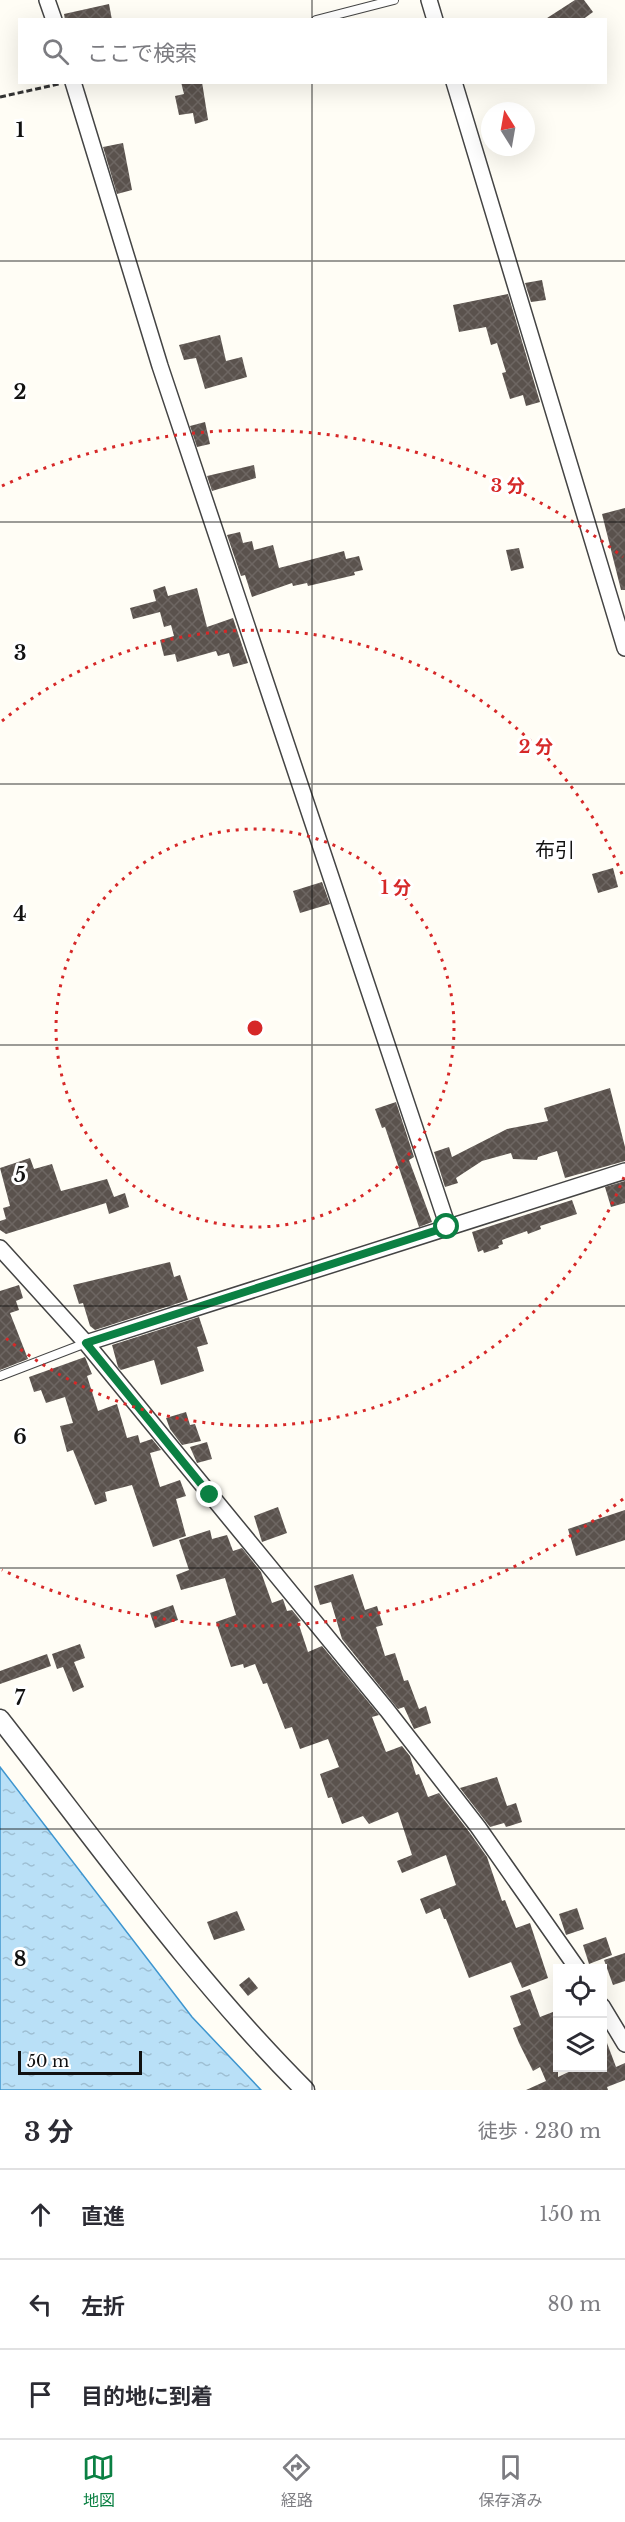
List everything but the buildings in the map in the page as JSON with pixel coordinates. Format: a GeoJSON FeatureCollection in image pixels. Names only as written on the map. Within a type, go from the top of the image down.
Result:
{"type":"FeatureCollection","features":[{"type":"Feature","properties":{"kind":"street"},"geometry":{"type":"LineString","coordinates":[[47,0],[53,18]]}},
{"type":"Feature","properties":{"kind":"street"},"geometry":{"type":"LineString","coordinates":[[429,0],[434,18]]}},
{"type":"Feature","properties":{"kind":"street"},"geometry":{"type":"LineString","coordinates":[[74,84],[160,366],[447,1227]]}},
{"type":"Feature","properties":{"kind":"street"},"geometry":{"type":"LineString","coordinates":[[455,84],[625,648]]}},
{"type":"Feature","properties":{"kind":"street"},"geometry":{"type":"LineString","coordinates":[[86,1343],[625,1171]]}},
{"type":"Feature","properties":{"kind":"street"},"geometry":{"type":"LineString","coordinates":[[0,1248],[86,1343],[387,1710],[478,1827],[574,1964]]}},
{"type":"Feature","properties":{"kind":"street"},"geometry":{"type":"LineString","coordinates":[[0,1719],[174,1944],[256,2042],[305,2090]]}},
{"type":"Feature","properties":{"kind":"street"},"geometry":{"type":"LineString","coordinates":[[607,2013],[625,2044]]}},
{"type":"Feature","properties":{"kind":"lane"},"geometry":{"type":"LineString","coordinates":[[324,18],[394,0]]}},
{"type":"Feature","properties":{"kind":"lane"},"geometry":{"type":"LineString","coordinates":[[0,1376],[86,1343]]}},
{"type":"Feature","properties":{"kind":"path"},"geometry":{"type":"LineString","coordinates":[[0,97],[55,84]]}},
{"type":"Feature","properties":{"kind":"water"},"geometry":{"type":"Polygon","coordinates":[[[0,1767],[192,2017],[261,2090],[0,2090],[0,1767]]]}},
{"type":"Feature","properties":{"kind":"district","name":"布引"},"geometry":{"type":"Point","coordinates":[555,850]}},
{"type":"Feature","properties":{"kind":"route"},"geometry":{"type":"LineString","coordinates":[[210,1495],[86,1343],[447,1227]]}}]}
